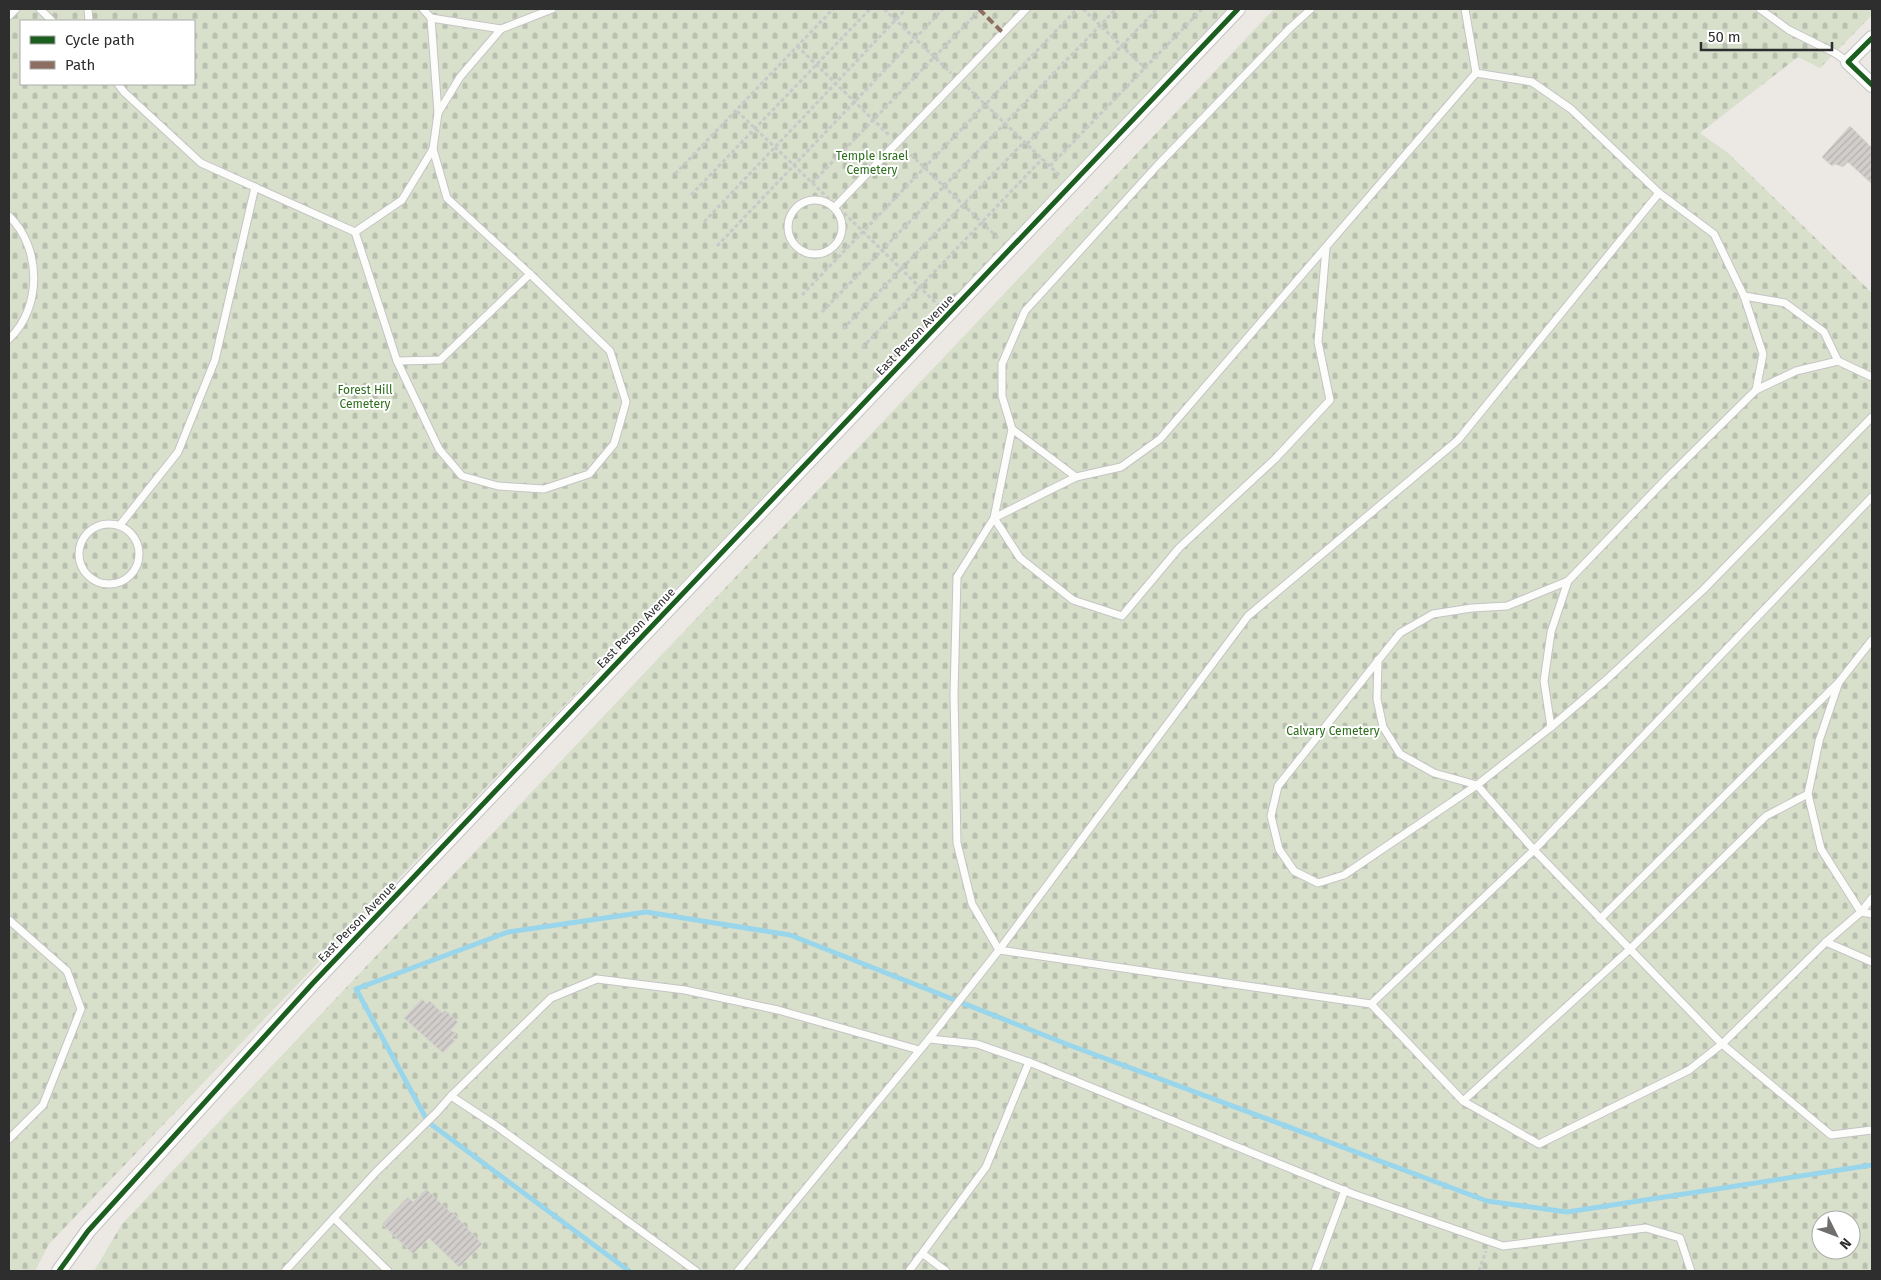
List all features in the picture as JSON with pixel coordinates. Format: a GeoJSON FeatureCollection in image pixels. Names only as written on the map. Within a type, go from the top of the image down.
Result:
{"type":"FeatureCollection","features":[{"type":"Feature","properties":{"kind":"street","name":"East Person Avenue"},"geometry":{"type":"LineString","coordinates":[[59,1271],[88,1231],[313,983],[1238,9]]}},
{"type":"Feature","properties":{"kind":"street"},"geometry":{"type":"LineString","coordinates":[[1872,38],[1848,62],[1872,85]]}},
{"type":"Feature","properties":{"kind":"lane"},"geometry":{"type":"LineString","coordinates":[[9,16],[16,9]]}},
{"type":"Feature","properties":{"kind":"lane"},"geometry":{"type":"LineString","coordinates":[[40,9],[51,20]]}},
{"type":"Feature","properties":{"kind":"lane"},"geometry":{"type":"LineString","coordinates":[[355,232],[402,200],[433,149],[438,113],[431,18],[423,9]]}},
{"type":"Feature","properties":{"kind":"lane"},"geometry":{"type":"LineString","coordinates":[[438,113],[460,77],[501,29],[552,9]]}},
{"type":"Feature","properties":{"kind":"lane"},"geometry":{"type":"LineString","coordinates":[[835,207],[1026,9]]}},
{"type":"Feature","properties":{"kind":"lane"},"geometry":{"type":"LineString","coordinates":[[999,950],[972,904],[958,843],[954,694],[957,577],[994,518],[1012,429],[1002,396],[1002,364],[1025,311],[1156,167],[1290,28],[1311,9]]}},
{"type":"Feature","properties":{"kind":"lane"},"geometry":{"type":"LineString","coordinates":[[1465,9],[1476,73]]}},
{"type":"Feature","properties":{"kind":"lane"},"geometry":{"type":"LineString","coordinates":[[1760,9],[1789,30],[1835,53],[1848,62]]}},
{"type":"Feature","properties":{"kind":"lane"},"geometry":{"type":"LineString","coordinates":[[431,18],[501,29]]}},
{"type":"Feature","properties":{"kind":"lane"},"geometry":{"type":"LineString","coordinates":[[994,518],[1076,476],[1121,467],[1160,439],[1476,73]]}},
{"type":"Feature","properties":{"kind":"lane"},"geometry":{"type":"LineString","coordinates":[[1476,73],[1532,82],[1571,109],[1659,194],[1714,234],[1744,296],[1763,354],[1756,390]]}},
{"type":"Feature","properties":{"kind":"lane"},"geometry":{"type":"LineString","coordinates":[[118,85],[201,163],[355,232],[397,361],[439,449],[462,476],[498,486],[544,489],[589,474],[614,444],[626,402],[610,351],[447,198],[433,149]]}},
{"type":"Feature","properties":{"kind":"lane"},"geometry":{"type":"LineString","coordinates":[[120,525],[178,452],[212,369],[255,188]]}},
{"type":"Feature","properties":{"kind":"lane"},"geometry":{"type":"LineString","coordinates":[[738,1271],[974,983],[1248,616],[1458,440],[1659,194]]}},
{"type":"Feature","properties":{"kind":"lane"},"geometry":{"type":"LineString","coordinates":[[818,200],[827,202],[835,207],[840,215],[842,224],[842,234],[838,243],[824,254],[814,255],[805,253],[797,248],[789,236],[788,227],[794,210],[808,201],[818,200]]}},
{"type":"Feature","properties":{"kind":"lane"},"geometry":{"type":"LineString","coordinates":[[9,216],[14,221],[29,248],[35,280],[29,310],[16,332],[9,339]]}},
{"type":"Feature","properties":{"kind":"lane"},"geometry":{"type":"LineString","coordinates":[[994,518],[1020,558],[1072,600],[1122,616],[1179,548],[1275,459],[1330,400],[1318,342],[1326,248]]}},
{"type":"Feature","properties":{"kind":"lane"},"geometry":{"type":"LineString","coordinates":[[397,361],[440,360],[530,274]]}},
{"type":"Feature","properties":{"kind":"lane"},"geometry":{"type":"LineString","coordinates":[[1744,296],[1785,303],[1824,332],[1838,361]]}},
{"type":"Feature","properties":{"kind":"lane"},"geometry":{"type":"LineString","coordinates":[[1872,377],[1838,361],[1796,371],[1756,390],[1667,478],[1568,581],[1507,606],[1472,608],[1433,614],[1400,633],[1278,786],[1271,816],[1279,850],[1294,872],[1318,883],[1344,875],[1477,785],[1605,681],[1703,590],[1872,417]]}},
{"type":"Feature","properties":{"kind":"lane"},"geometry":{"type":"LineString","coordinates":[[1012,429],[1076,476]]}},
{"type":"Feature","properties":{"kind":"lane"},"geometry":{"type":"LineString","coordinates":[[1371,1004],[1534,850],[1872,497]]}},
{"type":"Feature","properties":{"kind":"lane"},"geometry":{"type":"LineString","coordinates":[[110,523],[120,525],[129,530],[138,542],[140,552],[137,568],[121,582],[108,584],[97,582],[85,572],[80,562],[79,550],[82,540],[91,529],[101,525],[110,523]]}},
{"type":"Feature","properties":{"kind":"lane"},"geometry":{"type":"LineString","coordinates":[[1551,726],[1544,681],[1551,632],[1568,581]]}},
{"type":"Feature","properties":{"kind":"lane"},"geometry":{"type":"LineString","coordinates":[[1600,919],[1839,682],[1872,640]]}},
{"type":"Feature","properties":{"kind":"lane"},"geometry":{"type":"LineString","coordinates":[[1378,660],[1377,699],[1383,727],[1400,754],[1434,773],[1477,785],[1534,850],[1722,1044],[1831,1135],[1872,1130]]}},
{"type":"Feature","properties":{"kind":"lane"},"geometry":{"type":"LineString","coordinates":[[1839,682],[1818,741],[1808,794],[1821,849],[1861,912],[1872,914]]}},
{"type":"Feature","properties":{"kind":"lane"},"geometry":{"type":"LineString","coordinates":[[1463,1101],[1630,949],[1766,816],[1808,794]]}},
{"type":"Feature","properties":{"kind":"lane"},"geometry":{"type":"LineString","coordinates":[[999,950],[1371,1004],[1463,1101],[1538,1144],[1690,1070],[1722,1044],[1826,942],[1861,912],[1872,898]]}},
{"type":"Feature","properties":{"kind":"lane"},"geometry":{"type":"LineString","coordinates":[[9,920],[67,971],[82,1009],[43,1105],[9,1139]]}},
{"type":"Feature","properties":{"kind":"lane"},"geometry":{"type":"LineString","coordinates":[[1826,942],[1872,962]]}},
{"type":"Feature","properties":{"kind":"lane"},"geometry":{"type":"LineString","coordinates":[[285,1271],[376,1172],[551,998],[597,980],[685,990],[759,1006],[919,1050]]}},
{"type":"Feature","properties":{"kind":"lane"},"geometry":{"type":"LineString","coordinates":[[929,1039],[977,1044],[1028,1062],[1345,1190],[1504,1246],[1646,1228],[1680,1238],[1691,1271]]}},
{"type":"Feature","properties":{"kind":"lane"},"geometry":{"type":"LineString","coordinates":[[909,1271],[986,1167],[1028,1062]]}},
{"type":"Feature","properties":{"kind":"lane"},"geometry":{"type":"LineString","coordinates":[[451,1096],[495,1125],[696,1271]]}},
{"type":"Feature","properties":{"kind":"lane"},"geometry":{"type":"LineString","coordinates":[[1315,1271],[1345,1190]]}},
{"type":"Feature","properties":{"kind":"lane"},"geometry":{"type":"LineString","coordinates":[[334,1218],[388,1271]]}},
{"type":"Feature","properties":{"kind":"lane"},"geometry":{"type":"LineString","coordinates":[[922,1254],[946,1271]]}},
{"type":"Feature","properties":{"kind":"path"},"geometry":{"type":"LineString","coordinates":[[676,174],[833,9]]}},
{"type":"Feature","properties":{"kind":"path"},"geometry":{"type":"LineString","coordinates":[[691,195],[870,9]]}},
{"type":"Feature","properties":{"kind":"path"},"geometry":{"type":"LineString","coordinates":[[884,9],[1061,178]]}},
{"type":"Feature","properties":{"kind":"path"},"geometry":{"type":"LineString","coordinates":[[704,222],[906,9]]}},
{"type":"Feature","properties":{"kind":"path"},"geometry":{"type":"LineString","coordinates":[[717,246],[943,9]]}},
{"type":"Feature","properties":{"kind":"path"},"geometry":{"type":"LineString","coordinates":[[802,295],[1077,9]]}},
{"type":"Feature","properties":{"kind":"path"},"geometry":{"type":"LineString","coordinates":[[1083,9],[1145,68]]}},
{"type":"Feature","properties":{"kind":"path"},"geometry":{"type":"LineString","coordinates":[[822,312],[1116,9]]}},
{"type":"Feature","properties":{"kind":"path"},"geometry":{"type":"LineString","coordinates":[[844,329],[963,205],[1157,9]]}},
{"type":"Feature","properties":{"kind":"path"},"geometry":{"type":"LineString","coordinates":[[1050,166],[1202,9]]}},
{"type":"Feature","properties":{"kind":"path"},"geometry":{"type":"LineString","coordinates":[[812,183],[980,10]]}},
{"type":"Feature","properties":{"kind":"path"},"geometry":{"type":"LineString","coordinates":[[797,46],[1001,241]]}},
{"type":"Feature","properties":{"kind":"path"},"geometry":{"type":"LineString","coordinates":[[736,111],[939,306],[932,312]]}},
{"type":"Feature","properties":{"kind":"path"},"geometry":{"type":"LineString","coordinates":[[862,348],[1042,159]]}},
{"type":"Feature","properties":{"kind":"path"},"geometry":{"type":"LineString","coordinates":[[1479,1271],[1490,1241]]}},
{"type":"Feature","properties":{"kind":"green space","name":"Forest Hill Cemetery"},"geometry":{"type":"Polygon","coordinates":[[[9,9],[1236,9],[869,387],[49,1244],[35,1271],[9,1271],[9,9]]]}},
{"type":"Feature","properties":{"kind":"green space","name":"Calvary Cemetery"},"geometry":{"type":"Polygon","coordinates":[[[1274,9],[1872,9],[1872,15],[1820,68],[1798,57],[1700,133],[1728,153],[1872,293],[1872,1271],[94,1271],[122,1224],[1274,9]]]}},
{"type":"Feature","properties":{"kind":"building"},"geometry":{"type":"Polygon","coordinates":[[[1850,126],[1872,148],[1872,184],[1848,162],[1843,167],[1835,164],[1832,166],[1822,157],[1850,126]]]}},
{"type":"Feature","properties":{"kind":"building"},"geometry":{"type":"Polygon","coordinates":[[[422,999],[427,1004],[430,1001],[442,1013],[445,1010],[458,1022],[451,1030],[456,1034],[452,1038],[455,1041],[443,1053],[404,1018],[422,999]]]}},
{"type":"Feature","properties":{"kind":"building"},"geometry":{"type":"Polygon","coordinates":[[[426,1189],[452,1212],[482,1244],[459,1267],[429,1238],[413,1254],[382,1224],[408,1197],[413,1202],[426,1189]]]}},
{"type":"Feature","properties":{"kind":"waterway"},"geometry":{"type":"LineString","coordinates":[[629,1271],[428,1122],[356,989],[508,932],[646,912],[790,935],[1069,1045],[1487,1201],[1567,1212],[1872,1165]]}},
{"type":"Feature","properties":{"kind":"marked path"},"geometry":{"type":"LineString","coordinates":[[979,9],[1003,33]]}},
{"type":"Feature","properties":{"kind":"cycle path"},"geometry":{"type":"LineString","coordinates":[[59,1271],[88,1231],[313,983],[1238,9]]}},
{"type":"Feature","properties":{"kind":"cycle path"},"geometry":{"type":"LineString","coordinates":[[1872,38],[1848,62],[1872,85]]}},
{"type":"Feature","properties":{"kind":"park label","name":"Temple Israel Cemetery"},"geometry":{"type":"Point","coordinates":[872,163]}}]}
